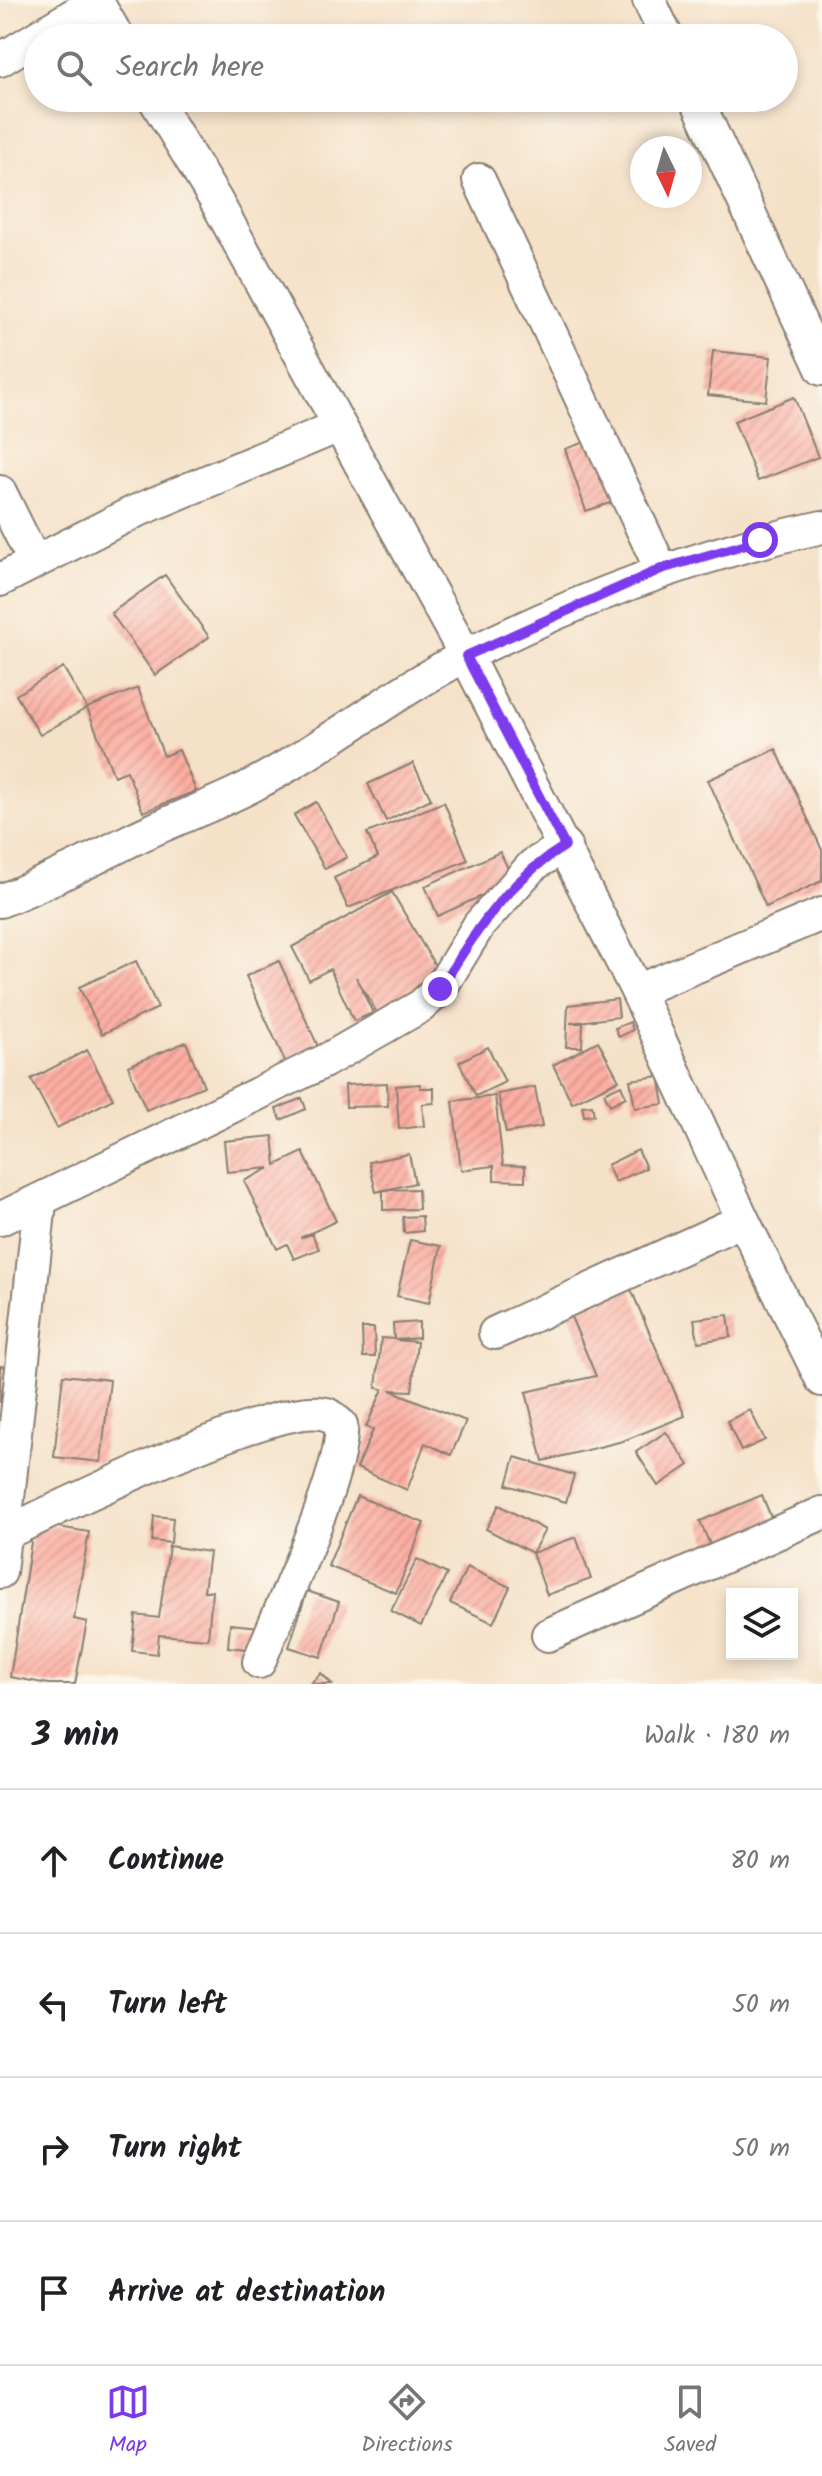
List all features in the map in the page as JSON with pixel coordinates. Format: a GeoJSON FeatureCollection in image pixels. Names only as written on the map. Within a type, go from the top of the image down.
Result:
{"type":"FeatureCollection","features":[{"type":"Feature","properties":{"kind":"street"},"geometry":{"type":"LineString","coordinates":[[649,0],[660,24]]}},
{"type":"Feature","properties":{"kind":"street"},"geometry":{"type":"LineString","coordinates":[[59,24],[96,1],[110,24]]}},
{"type":"Feature","properties":{"kind":"street"},"geometry":{"type":"LineString","coordinates":[[0,60],[24,45]]}},
{"type":"Feature","properties":{"kind":"street"},"geometry":{"type":"LineString","coordinates":[[162,112],[215,199],[466,656],[565,846],[822,1380]]}},
{"type":"Feature","properties":{"kind":"street"},"geometry":{"type":"LineString","coordinates":[[703,112],[822,369]]}},
{"type":"Feature","properties":{"kind":"street"},"geometry":{"type":"LineString","coordinates":[[479,180],[661,569]]}},
{"type":"Feature","properties":{"kind":"street"},"geometry":{"type":"LineString","coordinates":[[0,580],[134,512],[339,426]]}},
{"type":"Feature","properties":{"kind":"street"},"geometry":{"type":"LineString","coordinates":[[0,492],[34,561]]}},
{"type":"Feature","properties":{"kind":"street"},"geometry":{"type":"LineString","coordinates":[[0,901],[62,878],[132,840],[254,785],[412,685],[466,656],[661,569],[760,540],[822,527]]}},
{"type":"Feature","properties":{"kind":"street"},"geometry":{"type":"LineString","coordinates":[[0,1219],[325,1061],[421,1006],[440,989],[479,925],[533,865],[565,846]]}},
{"type":"Feature","properties":{"kind":"street"},"geometry":{"type":"LineString","coordinates":[[637,991],[822,914]]}},
{"type":"Feature","properties":{"kind":"street"},"geometry":{"type":"LineString","coordinates":[[0,1572],[40,1202]]}},
{"type":"Feature","properties":{"kind":"street"},"geometry":{"type":"LineString","coordinates":[[495,1333],[743,1220]]}},
{"type":"Feature","properties":{"kind":"street"},"geometry":{"type":"LineString","coordinates":[[4,1534],[188,1450],[298,1414],[328,1414],[341,1425],[342,1441],[325,1494],[259,1662]]}},
{"type":"Feature","properties":{"kind":"street"},"geometry":{"type":"LineString","coordinates":[[548,1635],[822,1513]]}},
{"type":"Feature","properties":{"kind":"building"},"geometry":{"type":"Polygon","coordinates":[[[713,351],[771,357],[766,401],[708,395],[713,351]]]}},
{"type":"Feature","properties":{"kind":"building"},"geometry":{"type":"Polygon","coordinates":[[[794,397],[818,457],[758,481],[734,421],[794,397]]]}},
{"type":"Feature","properties":{"kind":"building"},"geometry":{"type":"Polygon","coordinates":[[[605,435],[628,497],[586,511],[565,449],[605,435]]]}},
{"type":"Feature","properties":{"kind":"building"},"geometry":{"type":"Polygon","coordinates":[[[165,575],[209,637],[155,675],[111,613],[165,575]]]}},
{"type":"Feature","properties":{"kind":"building"},"geometry":{"type":"Polygon","coordinates":[[[63,667],[87,708],[40,735],[16,695],[63,667]]]}},
{"type":"Feature","properties":{"kind":"building"},"geometry":{"type":"Polygon","coordinates":[[[138,688],[164,756],[179,750],[196,791],[143,812],[127,771],[114,776],[87,708],[138,688]]]}},
{"type":"Feature","properties":{"kind":"building"},"geometry":{"type":"Polygon","coordinates":[[[776,749],[822,850],[822,881],[766,907],[708,780],[776,749]]]}},
{"type":"Feature","properties":{"kind":"building"},"geometry":{"type":"Polygon","coordinates":[[[413,763],[431,799],[386,821],[368,784],[413,763]]]}},
{"type":"Feature","properties":{"kind":"building"},"geometry":{"type":"Polygon","coordinates":[[[316,802],[347,857],[325,869],[294,815],[316,802]]]}},
{"type":"Feature","properties":{"kind":"building"},"geometry":{"type":"Polygon","coordinates":[[[444,802],[468,860],[348,908],[334,878],[378,857],[367,833],[444,802]]]}},
{"type":"Feature","properties":{"kind":"building"},"geometry":{"type":"Polygon","coordinates":[[[500,852],[514,881],[438,916],[425,886],[500,852]]]}},
{"type":"Feature","properties":{"kind":"building"},"geometry":{"type":"Polygon","coordinates":[[[392,892],[451,993],[387,1030],[356,977],[373,1013],[354,1021],[330,969],[309,980],[292,947],[392,892]]]}},
{"type":"Feature","properties":{"kind":"building"},"geometry":{"type":"Polygon","coordinates":[[[136,961],[158,1008],[102,1034],[79,987],[136,961]]]}},
{"type":"Feature","properties":{"kind":"building"},"geometry":{"type":"Polygon","coordinates":[[[279,961],[322,1055],[289,1070],[246,976],[279,961]]]}},
{"type":"Feature","properties":{"kind":"building"},"geometry":{"type":"Polygon","coordinates":[[[617,999],[619,1017],[570,1023],[583,1023],[582,1047],[566,1047],[568,1005],[617,999]]]}},
{"type":"Feature","properties":{"kind":"building"},"geometry":{"type":"Polygon","coordinates":[[[630,1022],[633,1030],[619,1037],[615,1028],[630,1022]]]}},
{"type":"Feature","properties":{"kind":"building"},"geometry":{"type":"Polygon","coordinates":[[[598,1041],[619,1080],[572,1103],[553,1065],[598,1041]]]}},
{"type":"Feature","properties":{"kind":"building"},"geometry":{"type":"Polygon","coordinates":[[[186,1042],[204,1086],[146,1110],[128,1066],[186,1042]]]}},
{"type":"Feature","properties":{"kind":"building"},"geometry":{"type":"Polygon","coordinates":[[[488,1047],[505,1082],[476,1096],[459,1062],[488,1047]]]}},
{"type":"Feature","properties":{"kind":"building"},"geometry":{"type":"Polygon","coordinates":[[[87,1050],[113,1099],[57,1128],[31,1079],[87,1050]]]}},
{"type":"Feature","properties":{"kind":"building"},"geometry":{"type":"Polygon","coordinates":[[[659,1076],[664,1104],[635,1108],[630,1080],[659,1076]]]}},
{"type":"Feature","properties":{"kind":"building"},"geometry":{"type":"Polygon","coordinates":[[[387,1083],[388,1106],[346,1107],[345,1085],[387,1083]]]}},
{"type":"Feature","properties":{"kind":"building"},"geometry":{"type":"Polygon","coordinates":[[[420,1084],[420,1088],[434,1088],[434,1103],[422,1104],[424,1126],[399,1129],[396,1086],[420,1084]]]}},
{"type":"Feature","properties":{"kind":"building"},"geometry":{"type":"Polygon","coordinates":[[[621,1085],[626,1097],[610,1105],[604,1093],[621,1085]]]}},
{"type":"Feature","properties":{"kind":"building"},"geometry":{"type":"Polygon","coordinates":[[[535,1087],[542,1127],[506,1133],[498,1094],[535,1087]]]}},
{"type":"Feature","properties":{"kind":"building"},"geometry":{"type":"Polygon","coordinates":[[[495,1096],[503,1165],[525,1166],[525,1181],[494,1180],[494,1166],[461,1170],[453,1101],[495,1096]]]}},
{"type":"Feature","properties":{"kind":"building"},"geometry":{"type":"Polygon","coordinates":[[[302,1098],[306,1109],[281,1120],[276,1109],[302,1098]]]}},
{"type":"Feature","properties":{"kind":"building"},"geometry":{"type":"Polygon","coordinates":[[[592,1105],[594,1115],[584,1116],[582,1106],[592,1105]]]}},
{"type":"Feature","properties":{"kind":"building"},"geometry":{"type":"Polygon","coordinates":[[[273,1136],[276,1165],[303,1152],[336,1221],[300,1238],[312,1234],[319,1249],[294,1259],[287,1244],[277,1249],[244,1181],[270,1168],[227,1172],[224,1141],[273,1136]]]}},
{"type":"Feature","properties":{"kind":"building"},"geometry":{"type":"Polygon","coordinates":[[[638,1150],[646,1168],[615,1182],[607,1165],[638,1150]]]}},
{"type":"Feature","properties":{"kind":"building"},"geometry":{"type":"Polygon","coordinates":[[[409,1154],[415,1183],[376,1192],[369,1162],[409,1154]]]}},
{"type":"Feature","properties":{"kind":"building"},"geometry":{"type":"Polygon","coordinates":[[[418,1189],[419,1209],[383,1210],[383,1190],[418,1189]]]}},
{"type":"Feature","properties":{"kind":"building"},"geometry":{"type":"Polygon","coordinates":[[[422,1216],[423,1231],[404,1233],[403,1217],[422,1216]]]}},
{"type":"Feature","properties":{"kind":"building"},"geometry":{"type":"Polygon","coordinates":[[[410,1240],[441,1246],[429,1303],[397,1296],[410,1240]]]}},
{"type":"Feature","properties":{"kind":"building"},"geometry":{"type":"Polygon","coordinates":[[[630,1287],[685,1416],[623,1441],[543,1461],[526,1392],[596,1376],[569,1312],[630,1287]]]}},
{"type":"Feature","properties":{"kind":"building"},"geometry":{"type":"Polygon","coordinates":[[[728,1315],[731,1337],[698,1342],[694,1319],[728,1315]]]}},
{"type":"Feature","properties":{"kind":"building"},"geometry":{"type":"Polygon","coordinates":[[[419,1322],[419,1338],[395,1340],[417,1342],[412,1391],[390,1390],[466,1421],[451,1455],[425,1443],[407,1490],[357,1468],[373,1430],[366,1427],[383,1389],[376,1388],[381,1338],[394,1339],[393,1324],[419,1322]]]}},
{"type":"Feature","properties":{"kind":"building"},"geometry":{"type":"Polygon","coordinates":[[[362,1328],[374,1328],[375,1357],[363,1357],[362,1328]]]}},
{"type":"Feature","properties":{"kind":"building"},"geometry":{"type":"Polygon","coordinates":[[[0,1366],[20,1368],[15,1404],[0,1402],[0,1366]]]}},
{"type":"Feature","properties":{"kind":"building"},"geometry":{"type":"Polygon","coordinates":[[[63,1375],[110,1380],[101,1462],[54,1457],[63,1375]]]}},
{"type":"Feature","properties":{"kind":"building"},"geometry":{"type":"Polygon","coordinates":[[[750,1410],[765,1440],[741,1451],[727,1421],[750,1410]]]}},
{"type":"Feature","properties":{"kind":"building"},"geometry":{"type":"Polygon","coordinates":[[[666,1432],[689,1465],[658,1486],[636,1452],[666,1432]]]}},
{"type":"Feature","properties":{"kind":"building"},"geometry":{"type":"Polygon","coordinates":[[[515,1457],[574,1475],[566,1502],[507,1485],[515,1457]]]}},
{"type":"Feature","properties":{"kind":"building"},"geometry":{"type":"Polygon","coordinates":[[[762,1495],[777,1532],[715,1557],[700,1521],[762,1495]]]}},
{"type":"Feature","properties":{"kind":"building"},"geometry":{"type":"Polygon","coordinates":[[[357,1496],[424,1523],[396,1593],[328,1566],[357,1496]]]}},
{"type":"Feature","properties":{"kind":"building"},"geometry":{"type":"Polygon","coordinates":[[[499,1505],[545,1530],[532,1553],[486,1529],[499,1505]]]}},
{"type":"Feature","properties":{"kind":"building"},"geometry":{"type":"Polygon","coordinates":[[[154,1516],[173,1518],[171,1543],[152,1541],[154,1516]]]}},
{"type":"Feature","properties":{"kind":"building"},"geometry":{"type":"Polygon","coordinates":[[[34,1523],[89,1532],[74,1619],[87,1622],[75,1684],[48,1684],[10,1677],[34,1523]]]}},
{"type":"Feature","properties":{"kind":"building"},"geometry":{"type":"Polygon","coordinates":[[[576,1537],[591,1579],[547,1595],[532,1553],[576,1537]]]}},
{"type":"Feature","properties":{"kind":"building"},"geometry":{"type":"Polygon","coordinates":[[[169,1546],[209,1552],[204,1591],[212,1591],[208,1639],[159,1635],[157,1654],[132,1651],[136,1615],[159,1618],[169,1546]]]}},
{"type":"Feature","properties":{"kind":"building"},"geometry":{"type":"Polygon","coordinates":[[[417,1559],[447,1574],[421,1626],[391,1611],[417,1559]]]}},
{"type":"Feature","properties":{"kind":"building"},"geometry":{"type":"Polygon","coordinates":[[[467,1567],[510,1587],[493,1623],[450,1603],[467,1567]]]}},
{"type":"Feature","properties":{"kind":"building"},"geometry":{"type":"Polygon","coordinates":[[[307,1591],[339,1602],[321,1657],[289,1647],[307,1591]]]}},
{"type":"Feature","properties":{"kind":"building"},"geometry":{"type":"Polygon","coordinates":[[[230,1624],[269,1628],[267,1651],[228,1647],[230,1624]]]}},
{"type":"Feature","properties":{"kind":"building"},"geometry":{"type":"Polygon","coordinates":[[[321,1673],[332,1684],[310,1684],[321,1673]]]}},
{"type":"Feature","properties":{"kind":"route"},"geometry":{"type":"LineString","coordinates":[[440,989],[479,925],[533,865],[565,846],[466,656],[661,569],[760,540]]}}]}
